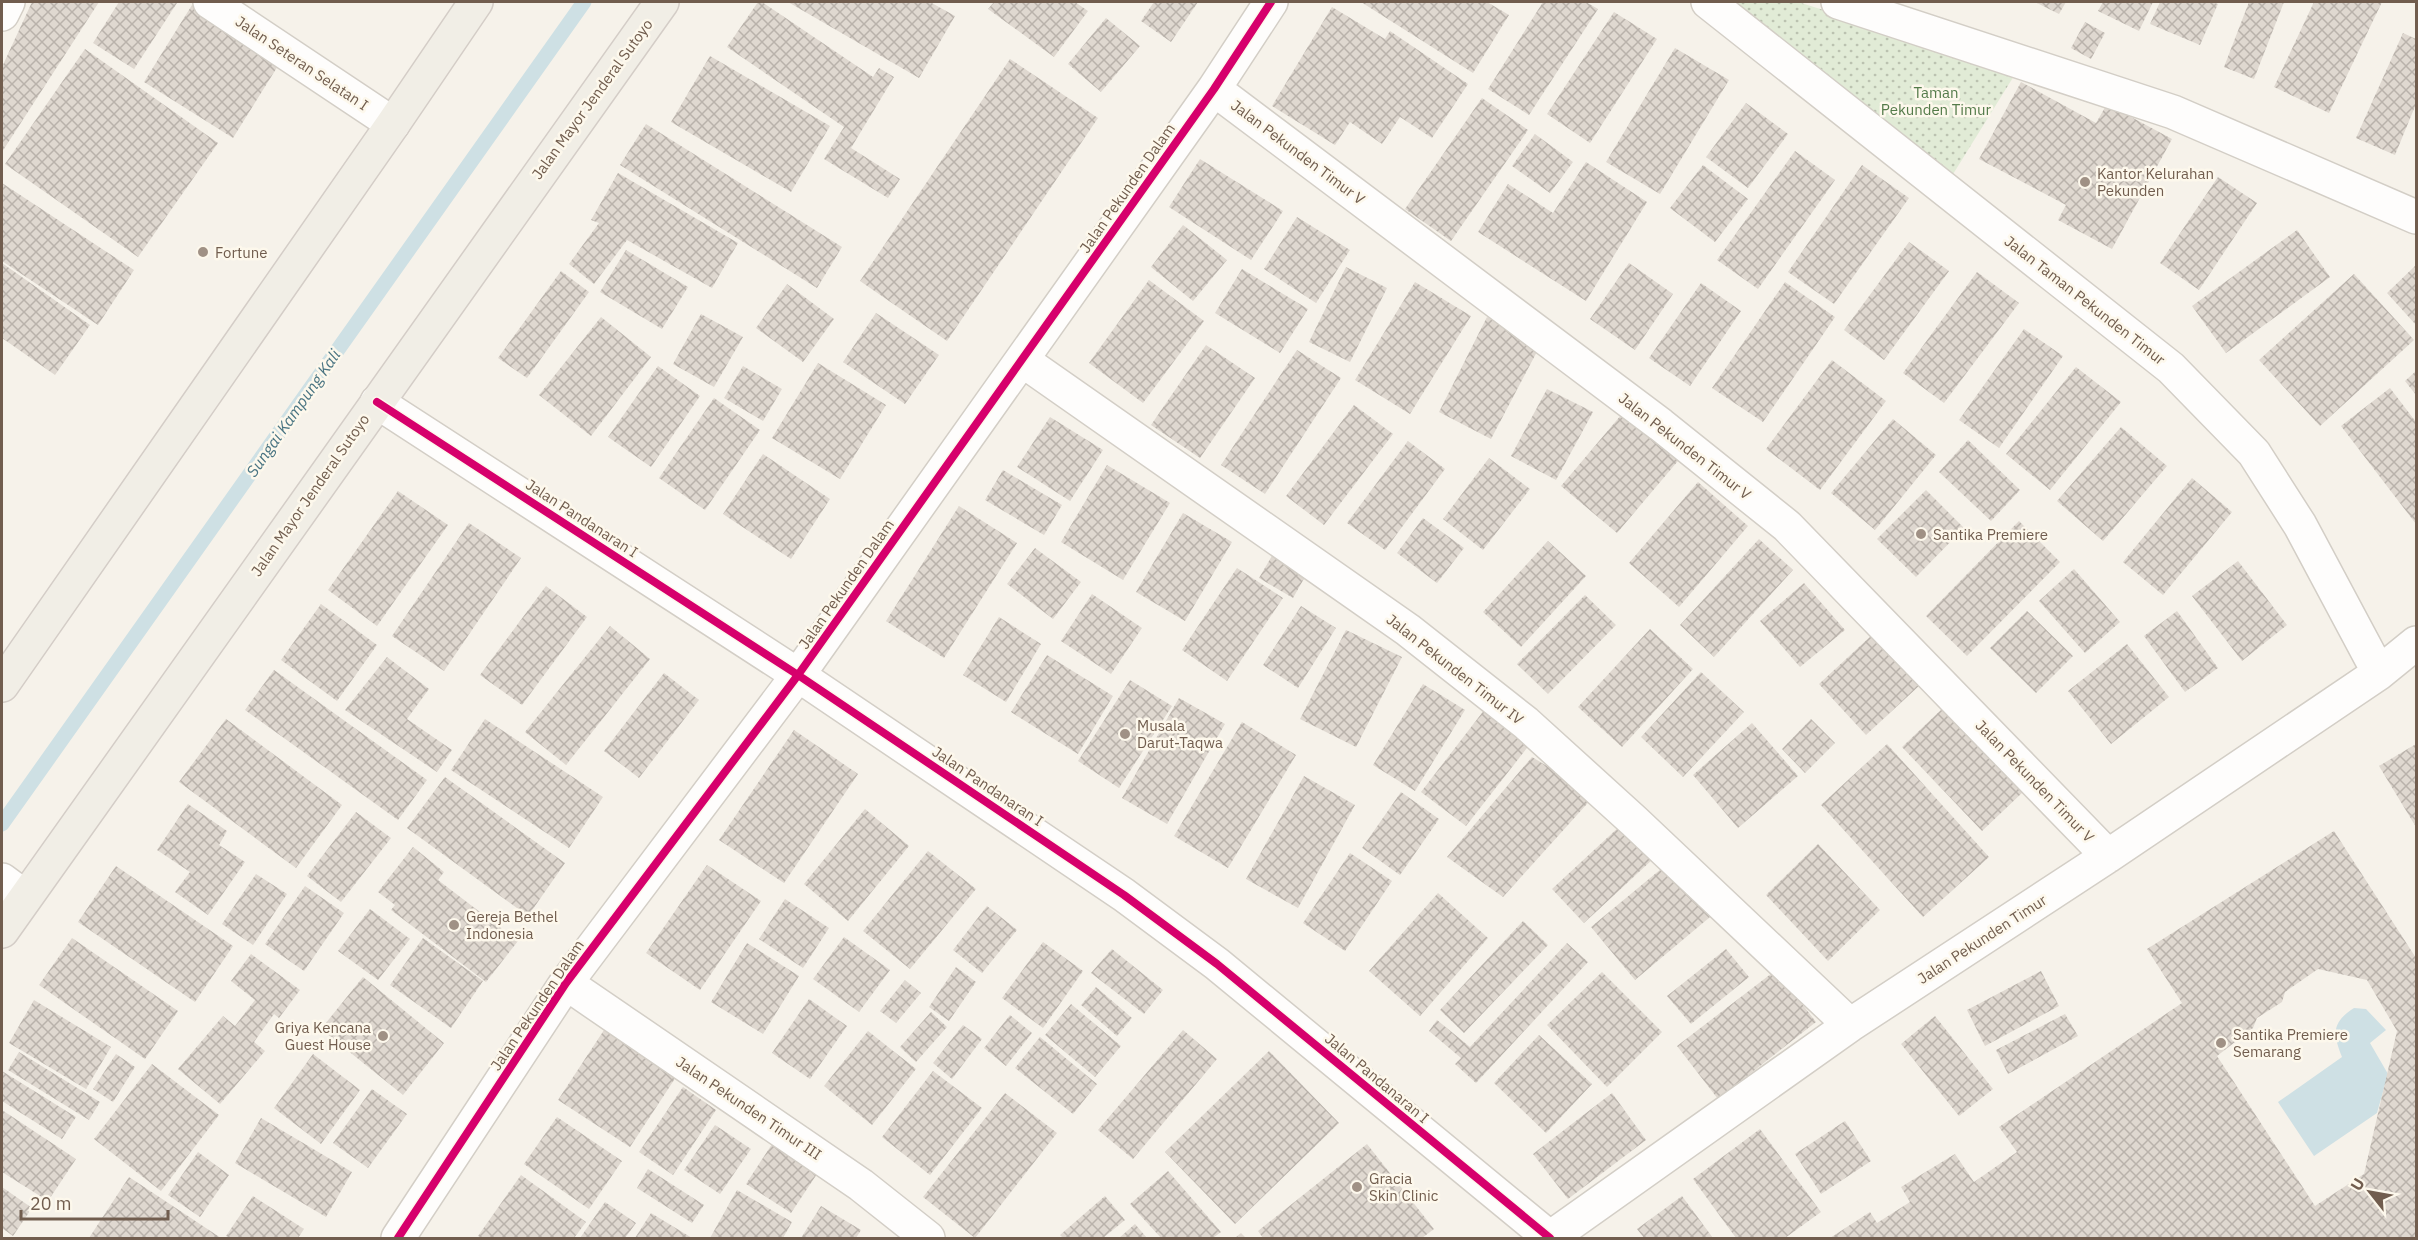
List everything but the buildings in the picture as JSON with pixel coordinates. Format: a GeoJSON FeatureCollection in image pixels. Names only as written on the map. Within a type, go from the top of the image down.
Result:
{"type":"FeatureCollection","features":[{"type":"Feature","properties":{"kind":"main road"},"geometry":{"type":"LineString","coordinates":[[2,685],[476,2]]}},
{"type":"Feature","properties":{"kind":"main road","name":"Jalan Mayor Jenderal Sutoyo"},"geometry":{"type":"LineString","coordinates":[[2,931],[14,888],[377,402],[662,2]]}},
{"type":"Feature","properties":{"kind":"street"},"geometry":{"type":"LineString","coordinates":[[2,14],[8,2]]}},
{"type":"Feature","properties":{"kind":"street","name":"Jalan Seteran Selatan I"},"geometry":{"type":"LineString","coordinates":[[210,2],[393,124]]}},
{"type":"Feature","properties":{"kind":"street","name":"Jalan Pekunden Dalam"},"geometry":{"type":"LineString","coordinates":[[398,1239],[566,983],[798,675],[1214,89],[1271,2]]}},
{"type":"Feature","properties":{"kind":"street","name":"Jalan Taman Pekunden Timur"},"geometry":{"type":"LineString","coordinates":[[1708,2],[2170,368],[2254,453],[2300,525],[2379,673]]}},
{"type":"Feature","properties":{"kind":"street"},"geometry":{"type":"LineString","coordinates":[[1838,2],[2173,112],[2416,217]]}},
{"type":"Feature","properties":{"kind":"street","name":"Jalan Pekunden Timur V"},"geometry":{"type":"LineString","coordinates":[[1214,89],[1661,425],[1787,526],[2108,856]]}},
{"type":"Feature","properties":{"kind":"street","name":"Jalan Pekunden Timur IV"},"geometry":{"type":"LineString","coordinates":[[1022,360],[1408,630],[1526,723],[1643,829],[1850,1025]]}},
{"type":"Feature","properties":{"kind":"street","name":"Jalan Pandanaran I"},"geometry":{"type":"LineString","coordinates":[[377,402],[798,675],[1124,895],[1218,964],[1550,1239]]}},
{"type":"Feature","properties":{"kind":"street","name":"Jalan Pekunden Timur"},"geometry":{"type":"LineString","coordinates":[[1550,1239],[1850,1025],[2108,856],[2379,673],[2416,643]]}},
{"type":"Feature","properties":{"kind":"street","name":"Jalan Pekunden Timur III"},"geometry":{"type":"LineString","coordinates":[[566,983],[861,1185],[928,1239]]}},
{"type":"Feature","properties":{"kind":"green space","name":"Taman Pekunden Timur"},"geometry":{"type":"Polygon","coordinates":[[[1724,2],[1798,2],[2017,71],[1950,179],[1724,2]]]}},
{"type":"Feature","properties":{"kind":"shaded area"},"geometry":{"type":"Polygon","coordinates":[[[2354,1008],[2366,1009],[2386,1030],[2370,1043],[2388,1074],[2377,1113],[2314,1156],[2278,1102],[2342,1057],[2336,1030],[2341,1019],[2354,1008]]]}},
{"type":"Feature","properties":{"kind":"waterway","name":"Sungai Kampung Kali"},"geometry":{"type":"LineString","coordinates":[[2,824],[584,2]]}},
{"type":"Feature","properties":{"kind":"cycle path"},"geometry":{"type":"LineString","coordinates":[[398,1238],[566,983],[798,675],[1214,89],[1271,2]]}},
{"type":"Feature","properties":{"kind":"cycle path"},"geometry":{"type":"LineString","coordinates":[[377,402],[798,675],[1124,895],[1217,964],[1550,1238]]}},
{"type":"Feature","properties":{"kind":"place","name":"Kantor Kelurahan Pekunden"},"geometry":{"type":"Point","coordinates":[2085,182]}},
{"type":"Feature","properties":{"kind":"place","name":"Fortune"},"geometry":{"type":"Point","coordinates":[203,252]}},
{"type":"Feature","properties":{"kind":"place","name":"Santika Premiere"},"geometry":{"type":"Point","coordinates":[1921,534]}},
{"type":"Feature","properties":{"kind":"place","name":"Musala Darut-Taqwa"},"geometry":{"type":"Point","coordinates":[1125,734]}},
{"type":"Feature","properties":{"kind":"place","name":"Gereja Bethel Indonesia"},"geometry":{"type":"Point","coordinates":[454,925]}},
{"type":"Feature","properties":{"kind":"place","name":"Griya Kencana Guest House"},"geometry":{"type":"Point","coordinates":[383,1036]}},
{"type":"Feature","properties":{"kind":"place","name":"Santika Premiere Semarang"},"geometry":{"type":"Point","coordinates":[2221,1043]}},
{"type":"Feature","properties":{"kind":"place","name":"Gracia Skin Clinic"},"geometry":{"type":"Point","coordinates":[1357,1187]}}]}
